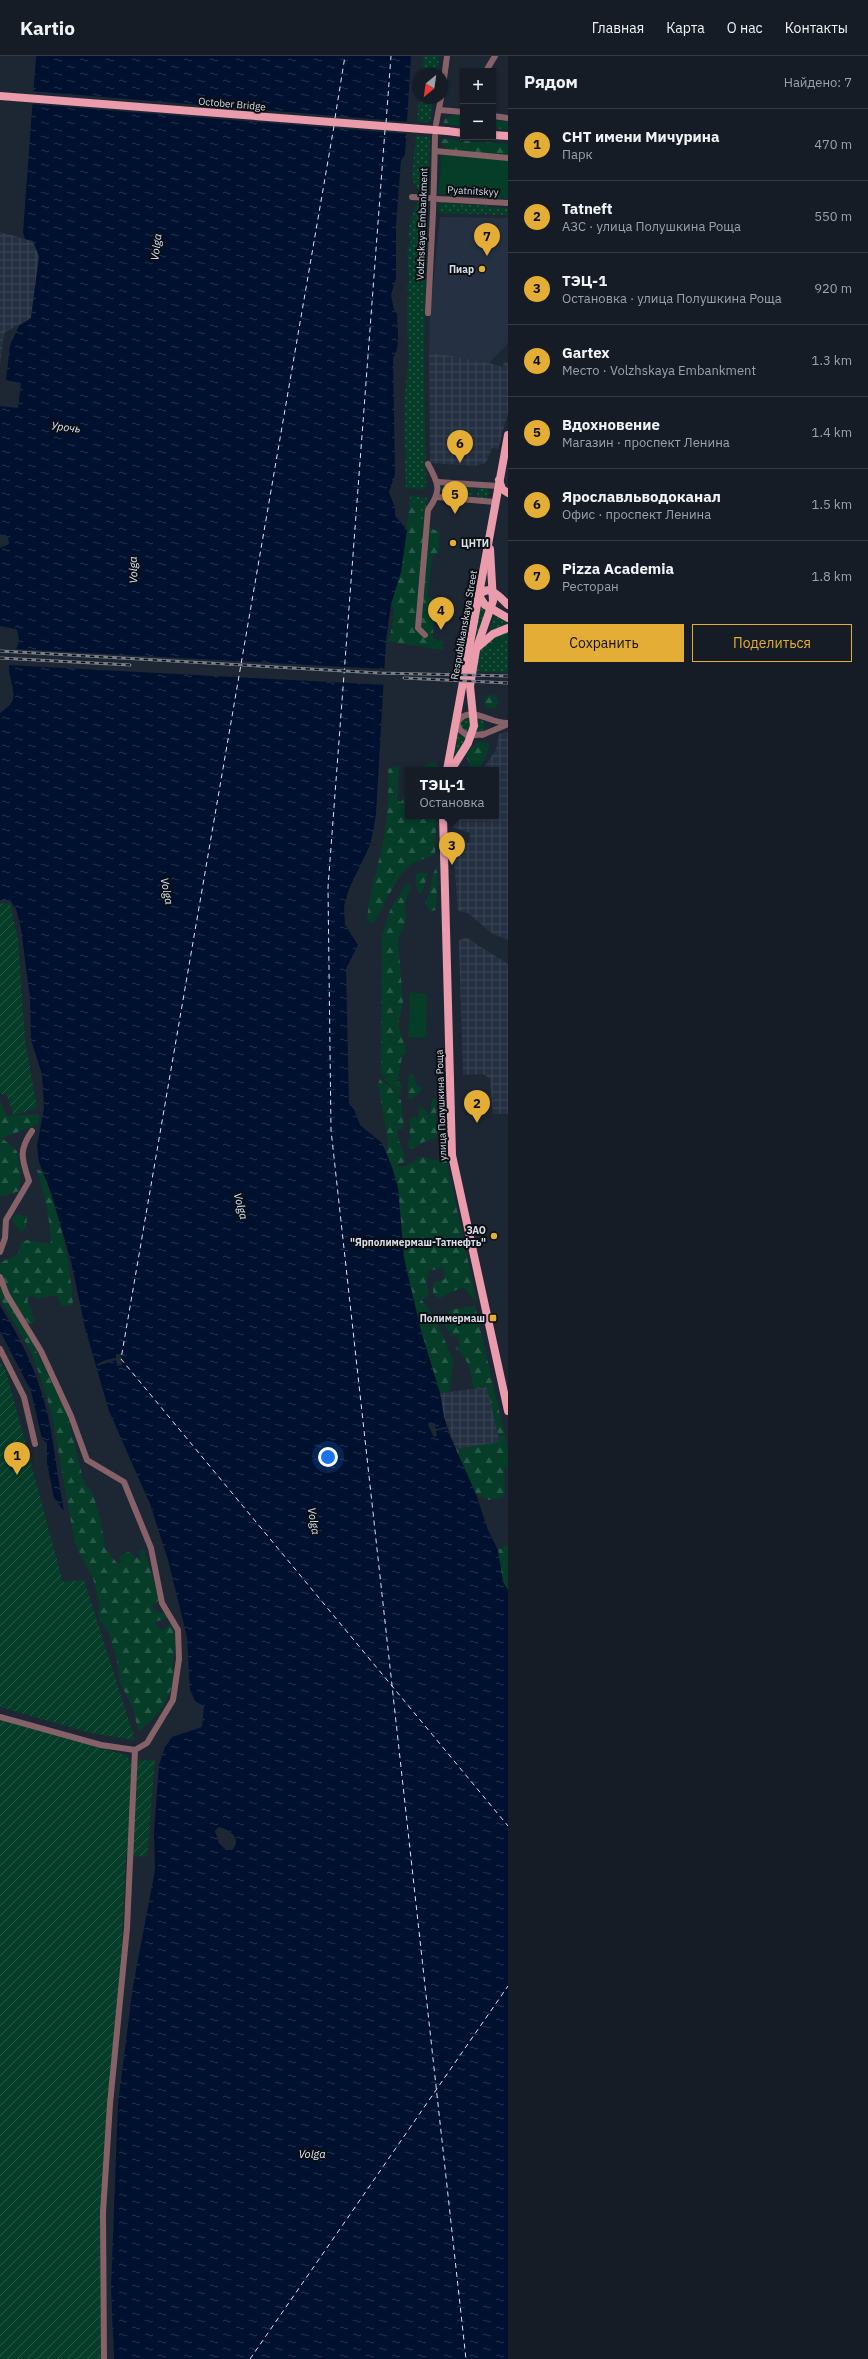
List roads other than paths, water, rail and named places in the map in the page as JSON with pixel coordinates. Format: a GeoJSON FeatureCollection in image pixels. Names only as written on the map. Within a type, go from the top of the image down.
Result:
{"type":"FeatureCollection","features":[{"type":"Feature","properties":{"kind":"main road","name":"October Bridge"},"geometry":{"type":"LineString","coordinates":[[0,96],[460,133]]}},
{"type":"Feature","properties":{"kind":"main road"},"geometry":{"type":"LineString","coordinates":[[496,135],[508,136]]}},
{"type":"Feature","properties":{"kind":"main road","name":"Respublikanskaya Street"},"geometry":{"type":"LineString","coordinates":[[457,723],[498,482],[504,468],[508,435]]}},
{"type":"Feature","properties":{"kind":"main road"},"geometry":{"type":"LineString","coordinates":[[495,502],[508,493],[502,489],[498,482]]}},
{"type":"Feature","properties":{"kind":"main road","name":"Respublikanskaya Street"},"geometry":{"type":"LineString","coordinates":[[470,740],[474,713],[470,686],[476,650],[497,594],[492,574],[491,530]]}},
{"type":"Feature","properties":{"kind":"main road"},"geometry":{"type":"LineString","coordinates":[[508,605],[497,594],[485,591],[479,596],[481,601],[491,609],[508,618]]}},
{"type":"Feature","properties":{"kind":"main road"},"geometry":{"type":"LineString","coordinates":[[476,650],[493,634],[508,628]]}},
{"type":"Feature","properties":{"kind":"main road"},"geometry":{"type":"LineString","coordinates":[[448,767],[457,723]]}},
{"type":"Feature","properties":{"kind":"main road"},"geometry":{"type":"LineString","coordinates":[[453,767],[470,740]]}},
{"type":"Feature","properties":{"kind":"main road","name":"улица Полушкина Роща"},"geometry":{"type":"LineString","coordinates":[[443,819],[452,1154],[508,1412]]}},
{"type":"Feature","properties":{"kind":"street"},"geometry":{"type":"LineString","coordinates":[[445,68],[447,56]]}},
{"type":"Feature","properties":{"kind":"street"},"geometry":{"type":"LineString","coordinates":[[488,68],[495,56]]}},
{"type":"Feature","properties":{"kind":"street"},"geometry":{"type":"LineString","coordinates":[[436,124],[441,104]]}},
{"type":"Feature","properties":{"kind":"street"},"geometry":{"type":"LineString","coordinates":[[440,110],[460,112]]}},
{"type":"Feature","properties":{"kind":"street"},"geometry":{"type":"LineString","coordinates":[[496,116],[508,118]]}},
{"type":"Feature","properties":{"kind":"street","name":"Volzhskaya Embankment"},"geometry":{"type":"LineString","coordinates":[[428,313],[435,136]]}},
{"type":"Feature","properties":{"kind":"street"},"geometry":{"type":"LineString","coordinates":[[434,151],[508,158]]}},
{"type":"Feature","properties":{"kind":"street"},"geometry":{"type":"LineString","coordinates":[[412,197],[428,198]]}},
{"type":"Feature","properties":{"kind":"street","name":"Pyatnitskyy"},"geometry":{"type":"LineString","coordinates":[[438,199],[508,203]]}},
{"type":"Feature","properties":{"kind":"street"},"geometry":{"type":"LineString","coordinates":[[425,635],[418,628],[428,510],[437,497],[438,482],[428,464]]}},
{"type":"Feature","properties":{"kind":"street"},"geometry":{"type":"LineString","coordinates":[[438,482],[476,484],[498,482]]}},
{"type":"Feature","properties":{"kind":"street"},"geometry":{"type":"LineString","coordinates":[[437,497],[495,502]]}},
{"type":"Feature","properties":{"kind":"street"},"geometry":{"type":"LineString","coordinates":[[474,713],[491,721],[508,724],[470,740],[460,730],[457,723],[462,717],[474,713]]}},
{"type":"Feature","properties":{"kind":"street"},"geometry":{"type":"LineString","coordinates":[[0,1252],[5,1238],[6,1220],[29,1181],[22,1159],[23,1144],[32,1131]]}},
{"type":"Feature","properties":{"kind":"street"},"geometry":{"type":"LineString","coordinates":[[0,1278],[7,1295],[41,1352],[71,1416],[87,1460],[124,1482],[151,1548],[162,1603],[178,1630],[179,1659],[173,1700],[147,1743],[135,1750],[102,1745],[0,1717]]}},
{"type":"Feature","properties":{"kind":"street"},"geometry":{"type":"LineString","coordinates":[[0,1349],[24,1397],[35,1444]]}},
{"type":"Feature","properties":{"kind":"street"},"geometry":{"type":"LineString","coordinates":[[104,2359],[103,2212],[110,2104],[127,1928],[135,1750]]}},
{"type":"Feature","properties":{"kind":"water","name":"Volga"},"geometry":{"type":"Polygon","coordinates":[[[36,56],[411,56],[405,155],[401,160],[396,226],[396,278],[391,295],[394,310],[397,313],[398,336],[397,348],[393,358],[395,474],[389,492],[395,508],[395,516],[407,530],[401,572],[391,604],[386,641],[376,814],[373,832],[370,845],[349,889],[344,906],[345,925],[358,945],[346,969],[349,1104],[354,1109],[360,1125],[382,1143],[392,1167],[398,1188],[404,1258],[421,1331],[440,1393],[444,1417],[450,1436],[476,1494],[488,1530],[498,1550],[503,1582],[508,1590],[508,2359],[114,2359],[111,2287],[118,2103],[133,1986],[155,1870],[154,1832],[159,1765],[165,1747],[172,1737],[202,1727],[204,1707],[195,1701],[190,1690],[187,1637],[168,1560],[150,1504],[109,1411],[85,1328],[71,1261],[51,1193],[39,1162],[37,1146],[44,1108],[42,1074],[31,1040],[30,998],[21,929],[16,909],[10,900],[0,900],[0,713],[13,699],[9,668],[11,658],[19,640],[16,629],[0,626],[0,548],[9,544],[8,537],[0,534],[0,406],[18,408],[21,383],[6,380],[10,345],[19,326],[31,318],[39,256],[33,241],[25,239],[23,232],[36,56]],[[218,1827],[215,1831],[219,1843],[226,1850],[232,1850],[236,1842],[235,1838],[230,1832],[218,1827]]]}},
{"type":"Feature","properties":{"kind":"water"},"geometry":{"type":"Polygon","coordinates":[[[0,1306],[26,1352],[39,1384],[49,1418],[64,1511],[54,1498],[47,1463],[47,1443],[42,1439],[31,1391],[0,1331],[0,1306]]]}},
{"type":"Feature","properties":{"kind":"railway"},"geometry":{"type":"LineString","coordinates":[[0,651],[379,673],[508,676]]}},
{"type":"Feature","properties":{"kind":"railway"},"geometry":{"type":"LineString","coordinates":[[0,658],[130,665]]}},
{"type":"Feature","properties":{"kind":"railway"},"geometry":{"type":"LineString","coordinates":[[404,678],[508,683]]}},
{"type":"Feature","properties":{"kind":"place","name":"Pizza Academia"},"geometry":{"type":"Point","coordinates":[487,256]}},
{"type":"Feature","properties":{"kind":"place","name":"Пиар"},"geometry":{"type":"Point","coordinates":[482,269]}},
{"type":"Feature","properties":{"kind":"place","name":"Ярославльводоканал"},"geometry":{"type":"Point","coordinates":[460,463]}},
{"type":"Feature","properties":{"kind":"place","name":"Вдохновение"},"geometry":{"type":"Point","coordinates":[455,514]}},
{"type":"Feature","properties":{"kind":"place","name":"ЦНТИ"},"geometry":{"type":"Point","coordinates":[453,543]}},
{"type":"Feature","properties":{"kind":"place","name":"Gartex"},"geometry":{"type":"Point","coordinates":[441,630]}},
{"type":"Feature","properties":{"kind":"place","name":"ТЭЦ-1"},"geometry":{"type":"Point","coordinates":[452,865]}},
{"type":"Feature","properties":{"kind":"place","name":"Tatneft"},"geometry":{"type":"Point","coordinates":[477,1123]}},
{"type":"Feature","properties":{"kind":"place","name":"ЗАО \"Ярполимермаш-Татнефть\""},"geometry":{"type":"Point","coordinates":[494,1236]}},
{"type":"Feature","properties":{"kind":"place","name":"Полимермаш"},"geometry":{"type":"Point","coordinates":[493,1318]}},
{"type":"Feature","properties":{"kind":"place","name":"СНТ имени Мичурина"},"geometry":{"type":"Point","coordinates":[17,1475]}},
{"type":"Feature","properties":{"kind":"water label","name":"Урочь"},"geometry":{"type":"Point","coordinates":[66,427]}}]}
